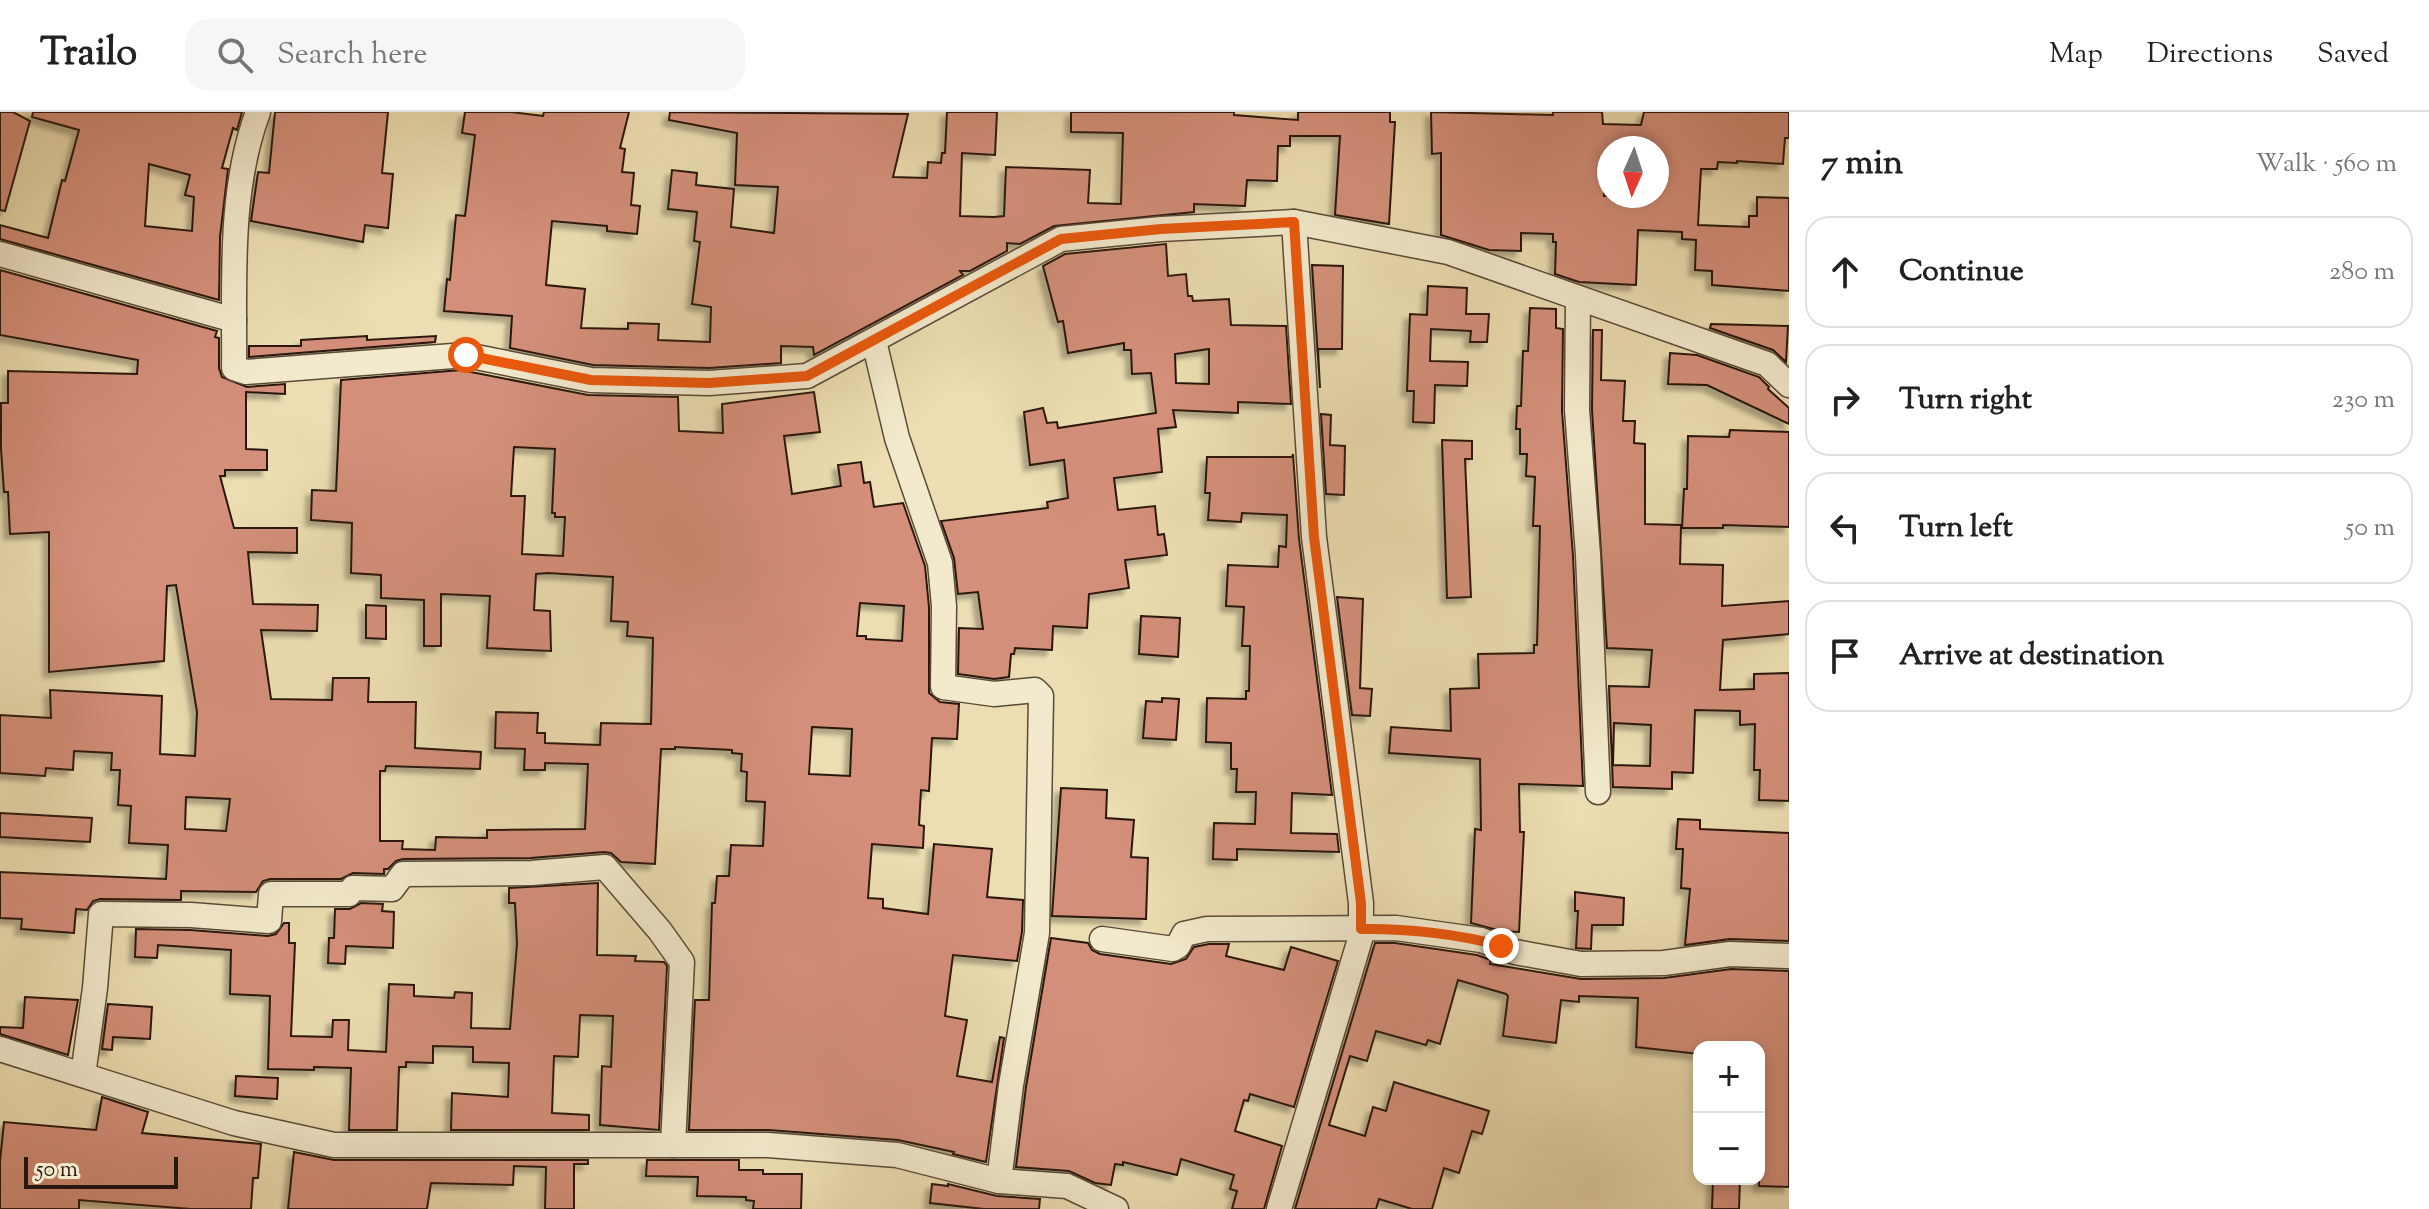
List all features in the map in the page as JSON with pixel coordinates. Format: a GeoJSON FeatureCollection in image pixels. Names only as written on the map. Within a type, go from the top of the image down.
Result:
{"type":"FeatureCollection","features":[{"type":"Feature","properties":{"kind":"street"},"geometry":{"type":"LineString","coordinates":[[258,112],[247,151],[236,214],[234,368],[246,372],[466,355],[591,380],[709,383],[807,376],[1061,239],[1161,229],[1294,222],[1448,252],[1767,364],[1789,385]]}},
{"type":"Feature","properties":{"kind":"street"},"geometry":{"type":"LineString","coordinates":[[1279,1209],[1361,929],[1361,903],[1314,537],[1294,222]]}},
{"type":"Feature","properties":{"kind":"street"},"geometry":{"type":"LineString","coordinates":[[0,254],[234,320]]}},
{"type":"Feature","properties":{"kind":"street"},"geometry":{"type":"LineString","coordinates":[[1578,298],[1577,410],[1588,555],[1598,792]]}},
{"type":"Feature","properties":{"kind":"street"},"geometry":{"type":"LineString","coordinates":[[874,341],[897,438],[940,563],[944,606],[943,687],[994,694],[1035,690],[1041,696],[1037,933],[1011,1085],[999,1181]]}},
{"type":"Feature","properties":{"kind":"street"},"geometry":{"type":"LineString","coordinates":[[83,1075],[101,914],[191,915],[269,921],[271,894],[349,894],[353,888],[392,889],[403,874],[532,873],[605,867],[660,931],[682,962],[673,1145]]}},
{"type":"Feature","properties":{"kind":"street"},"geometry":{"type":"LineString","coordinates":[[1102,939],[1173,949],[1184,934],[1207,929],[1396,928],[1481,940],[1515,952],[1581,964],[1664,963],[1730,954],[1789,956]]}},
{"type":"Feature","properties":{"kind":"street"},"geometry":{"type":"LineString","coordinates":[[0,1049],[234,1123],[334,1145],[768,1145],[897,1155],[999,1181],[1067,1186],[1116,1209]]}},
{"type":"Feature","properties":{"kind":"building"},"geometry":{"type":"Polygon","coordinates":[[[0,112],[13,112],[30,121],[5,211],[0,210],[0,112]]]}},
{"type":"Feature","properties":{"kind":"building"},"geometry":{"type":"Polygon","coordinates":[[[33,112],[242,112],[237,130],[233,128],[222,168],[228,169],[220,237],[219,300],[0,239],[0,225],[48,238],[62,180],[65,181],[79,130],[32,117],[33,112]],[[149,164],[145,226],[192,231],[194,197],[185,195],[190,175],[149,164]]]}},
{"type":"Feature","properties":{"kind":"building"},"geometry":{"type":"Polygon","coordinates":[[[275,112],[388,112],[382,173],[393,174],[388,228],[365,225],[363,242],[251,221],[258,172],[269,173],[275,112]]]}},
{"type":"Feature","properties":{"kind":"building"},"geometry":{"type":"Polygon","coordinates":[[[465,112],[543,116],[544,112],[629,112],[620,148],[625,149],[622,172],[634,173],[631,205],[640,206],[637,234],[607,231],[607,226],[552,221],[546,285],[585,289],[581,328],[628,329],[628,323],[659,324],[658,340],[710,342],[711,307],[692,304],[700,242],[694,241],[697,212],[668,209],[672,170],[697,173],[696,185],[734,189],[731,227],[774,233],[778,187],[735,185],[737,133],[669,120],[670,112],[908,114],[893,177],[927,178],[928,162],[941,163],[942,153],[945,153],[947,112],[997,112],[995,155],[962,153],[960,216],[994,217],[1004,216],[1006,167],[1090,170],[1088,203],[1121,204],[1123,133],[1071,132],[1071,112],[1234,112],[1234,115],[1298,120],[1298,112],[1390,112],[1390,122],[1395,122],[1389,224],[1335,215],[1340,136],[1290,136],[1290,146],[1278,146],[1277,181],[1247,180],[1245,206],[1194,204],[1194,212],[1054,226],[1020,244],[1007,243],[1007,251],[970,271],[960,271],[963,275],[814,355],[813,347],[781,346],[781,363],[709,368],[593,365],[510,348],[512,316],[444,311],[456,215],[465,216],[475,135],[462,133],[465,112]]]}},
{"type":"Feature","properties":{"kind":"building"},"geometry":{"type":"Polygon","coordinates":[[[1431,112],[1553,115],[1553,112],[1602,112],[1603,124],[1641,125],[1644,112],[1789,112],[1789,138],[1785,138],[1783,164],[1718,162],[1717,169],[1701,169],[1698,225],[1749,227],[1749,216],[1757,216],[1757,197],[1789,198],[1789,291],[1712,285],[1712,271],[1695,270],[1696,240],[1682,239],[1682,232],[1638,230],[1636,285],[1579,282],[1555,274],[1556,242],[1553,242],[1553,234],[1521,233],[1521,251],[1489,250],[1441,235],[1441,153],[1432,154],[1431,112]]]}},
{"type":"Feature","properties":{"kind":"building"},"geometry":{"type":"Polygon","coordinates":[[[1166,244],[1168,276],[1186,274],[1188,296],[1192,296],[1193,301],[1229,299],[1231,325],[1286,326],[1291,404],[1238,402],[1238,413],[1173,410],[1176,427],[1158,429],[1162,472],[1114,478],[1118,510],[1155,506],[1158,535],[1164,534],[1167,555],[1125,560],[1129,588],[1089,594],[1087,628],[1053,626],[1052,650],[1015,648],[1014,654],[1011,654],[1009,677],[994,679],[958,674],[959,628],[983,629],[978,592],[958,594],[954,558],[941,521],[1048,508],[1047,502],[1068,498],[1064,460],[1030,465],[1024,412],[1043,408],[1047,423],[1057,422],[1058,428],[1156,413],[1151,373],[1132,374],[1131,350],[1124,350],[1124,343],[1068,353],[1063,321],[1058,322],[1043,266],[1065,254],[1166,244]],[[1209,349],[1175,354],[1176,383],[1209,384],[1209,349]]]}},
{"type":"Feature","properties":{"kind":"building"},"geometry":{"type":"Polygon","coordinates":[[[1312,265],[1343,266],[1342,349],[1318,349],[1320,388],[1312,265]]]}},
{"type":"Feature","properties":{"kind":"building"},"geometry":{"type":"Polygon","coordinates":[[[0,270],[217,331],[215,337],[219,338],[222,377],[247,387],[285,384],[285,394],[246,392],[246,449],[267,450],[267,470],[225,470],[225,476],[220,476],[234,528],[297,528],[297,553],[248,552],[253,604],[318,605],[317,631],[261,630],[271,699],[332,700],[333,678],[369,678],[368,702],[416,702],[415,748],[481,752],[480,769],[386,766],[385,771],[380,771],[380,841],[403,841],[402,849],[435,850],[436,837],[487,838],[487,830],[585,829],[588,764],[545,763],[545,770],[524,770],[525,749],[495,748],[496,712],[538,713],[537,733],[545,733],[545,743],[600,745],[601,723],[651,724],[653,638],[627,636],[628,622],[611,621],[613,577],[548,573],[536,574],[534,610],[550,611],[551,651],[487,648],[490,596],[441,594],[441,646],[424,646],[424,600],[381,598],[381,575],[351,573],[352,523],[311,520],[312,490],[336,491],[341,380],[461,370],[588,395],[678,397],[679,431],[723,433],[722,404],[814,392],[820,432],[784,436],[792,494],[841,486],[838,465],[861,462],[864,483],[870,482],[874,507],[903,503],[925,566],[929,607],[929,693],[940,702],[959,704],[957,739],[932,738],[929,791],[921,790],[919,825],[924,826],[923,848],[872,844],[868,898],[883,899],[883,908],[928,914],[934,844],[992,849],[987,897],[1023,900],[1017,961],[953,955],[945,1016],[967,1020],[957,1076],[992,1082],[1000,1037],[1004,1038],[986,1162],[898,1140],[769,1130],[689,1130],[695,1000],[709,1000],[712,903],[715,903],[717,876],[729,876],[731,845],[763,846],[765,802],[746,801],[747,772],[741,771],[742,754],[732,753],[732,750],[661,749],[655,864],[621,862],[611,853],[604,852],[531,858],[403,859],[384,869],[384,874],[353,873],[341,879],[270,879],[263,881],[256,892],[181,891],[181,900],[100,899],[93,901],[87,910],[76,909],[74,933],[21,929],[22,919],[0,918],[0,872],[166,879],[168,845],[129,843],[131,806],[118,805],[120,770],[111,770],[112,753],[74,751],[73,770],[46,768],[45,776],[0,773],[0,715],[51,718],[50,690],[162,696],[160,754],[195,756],[197,712],[176,585],[167,586],[164,661],[49,672],[49,532],[10,534],[8,492],[4,492],[1,403],[8,403],[8,371],[137,374],[138,360],[0,335],[0,270]],[[514,447],[511,496],[525,496],[522,554],[563,556],[565,517],[555,517],[552,513],[555,449],[514,447]],[[860,603],[857,636],[902,641],[904,606],[860,603]],[[812,727],[809,774],[850,776],[852,729],[812,727]],[[186,797],[185,829],[226,831],[230,799],[186,797]]]}},
{"type":"Feature","properties":{"kind":"building"},"geometry":{"type":"Polygon","coordinates":[[[1428,286],[1467,288],[1466,314],[1489,314],[1487,342],[1470,342],[1471,331],[1431,329],[1430,361],[1468,362],[1467,386],[1435,385],[1434,423],[1413,422],[1414,391],[1407,391],[1410,314],[1427,315],[1428,286]]]}},
{"type":"Feature","properties":{"kind":"building"},"geometry":{"type":"Polygon","coordinates":[[[1530,308],[1556,309],[1556,328],[1563,329],[1562,411],[1573,556],[1583,786],[1519,784],[1520,832],[1524,832],[1519,932],[1471,923],[1475,829],[1481,830],[1480,759],[1389,753],[1391,727],[1451,731],[1450,689],[1479,688],[1478,654],[1534,653],[1534,645],[1537,645],[1540,526],[1533,526],[1535,477],[1526,476],[1527,454],[1520,454],[1520,429],[1516,429],[1517,406],[1521,406],[1523,351],[1528,351],[1530,308]]]}},
{"type":"Feature","properties":{"kind":"building"},"geometry":{"type":"Polygon","coordinates":[[[1711,324],[1788,326],[1786,362],[1773,350],[1710,328],[1711,324]]]}},
{"type":"Feature","properties":{"kind":"building"},"geometry":{"type":"Polygon","coordinates":[[[1593,330],[1602,330],[1601,380],[1625,381],[1623,421],[1635,421],[1634,443],[1645,444],[1645,524],[1681,525],[1680,564],[1723,565],[1722,606],[1789,601],[1789,634],[1723,640],[1720,690],[1754,689],[1754,674],[1789,673],[1789,801],[1759,800],[1760,770],[1754,770],[1755,724],[1740,725],[1740,711],[1695,710],[1693,773],[1672,772],[1672,789],[1613,787],[1609,686],[1649,687],[1652,650],[1607,648],[1592,410],[1593,330]],[[1614,723],[1613,765],[1650,766],[1651,725],[1614,723]]]}},
{"type":"Feature","properties":{"kind":"building"},"geometry":{"type":"Polygon","coordinates":[[[367,336],[367,340],[436,336],[435,342],[249,357],[249,346],[301,346],[301,340],[367,336]]]}},
{"type":"Feature","properties":{"kind":"building"},"geometry":{"type":"Polygon","coordinates":[[[1670,353],[1697,355],[1759,377],[1789,408],[1789,424],[1707,385],[1668,384],[1670,353]]]}},
{"type":"Feature","properties":{"kind":"building"},"geometry":{"type":"Polygon","coordinates":[[[1321,414],[1331,415],[1330,445],[1345,446],[1344,495],[1326,494],[1321,414]]]}},
{"type":"Feature","properties":{"kind":"building"},"geometry":{"type":"Polygon","coordinates":[[[1730,430],[1789,432],[1789,527],[1723,525],[1723,528],[1682,528],[1684,489],[1687,489],[1688,436],[1729,437],[1730,430]]]}},
{"type":"Feature","properties":{"kind":"building"},"geometry":{"type":"Polygon","coordinates":[[[1442,440],[1472,441],[1472,459],[1465,459],[1471,597],[1447,598],[1442,440]]]}},
{"type":"Feature","properties":{"kind":"building"},"geometry":{"type":"Polygon","coordinates":[[[1293,454],[1299,539],[1332,795],[1292,793],[1291,833],[1337,834],[1339,852],[1237,849],[1237,860],[1213,859],[1214,823],[1255,824],[1256,792],[1236,792],[1237,769],[1231,769],[1231,743],[1206,742],[1207,698],[1246,699],[1246,691],[1249,691],[1250,646],[1242,646],[1244,607],[1226,606],[1228,565],[1278,567],[1279,546],[1286,547],[1287,515],[1242,513],[1241,522],[1208,520],[1210,493],[1205,493],[1207,457],[1292,457],[1293,454]]]}},
{"type":"Feature","properties":{"kind":"building"},"geometry":{"type":"Polygon","coordinates":[[[1337,597],[1363,599],[1360,688],[1372,689],[1370,716],[1352,715],[1337,597]]]}},
{"type":"Feature","properties":{"kind":"building"},"geometry":{"type":"Polygon","coordinates":[[[366,605],[386,606],[386,639],[366,638],[366,605]]]}},
{"type":"Feature","properties":{"kind":"building"},"geometry":{"type":"Polygon","coordinates":[[[1141,616],[1180,618],[1178,657],[1139,654],[1141,616]]]}},
{"type":"Feature","properties":{"kind":"building"},"geometry":{"type":"Polygon","coordinates":[[[1162,698],[1179,699],[1176,740],[1143,738],[1146,701],[1162,702],[1162,698]]]}},
{"type":"Feature","properties":{"kind":"building"},"geometry":{"type":"Polygon","coordinates":[[[1061,788],[1107,790],[1106,818],[1134,820],[1131,857],[1148,858],[1146,919],[1052,916],[1061,788]]]}},
{"type":"Feature","properties":{"kind":"building"},"geometry":{"type":"Polygon","coordinates":[[[0,813],[92,818],[90,842],[0,837],[0,813]]]}},
{"type":"Feature","properties":{"kind":"building"},"geometry":{"type":"Polygon","coordinates":[[[1678,819],[1700,820],[1700,829],[1789,833],[1789,941],[1730,939],[1685,945],[1690,889],[1681,888],[1683,849],[1676,849],[1678,819]]]}},
{"type":"Feature","properties":{"kind":"building"},"geometry":{"type":"Polygon","coordinates":[[[598,883],[597,955],[636,956],[635,961],[664,962],[667,966],[659,1130],[600,1125],[602,1066],[611,1067],[613,1016],[580,1015],[578,1057],[554,1056],[552,1113],[589,1115],[589,1130],[451,1130],[452,1093],[508,1097],[509,1063],[473,1062],[473,1047],[433,1046],[433,1063],[406,1062],[406,1067],[399,1067],[397,1130],[349,1130],[351,1068],[268,1069],[270,996],[230,994],[231,950],[158,945],[157,958],[135,957],[136,929],[268,936],[276,934],[284,923],[289,923],[289,943],[295,943],[291,1036],[332,1037],[333,1020],[349,1020],[348,1050],[386,1052],[389,984],[414,985],[414,996],[454,998],[455,992],[472,993],[471,1028],[510,1029],[517,944],[515,903],[509,903],[509,888],[598,883]]]}},
{"type":"Feature","properties":{"kind":"building"},"geometry":{"type":"Polygon","coordinates":[[[1575,892],[1624,898],[1623,925],[1592,925],[1591,949],[1576,948],[1578,911],[1575,911],[1575,892]]]}},
{"type":"Feature","properties":{"kind":"building"},"geometry":{"type":"Polygon","coordinates":[[[361,903],[383,904],[382,911],[394,912],[393,948],[346,946],[345,964],[328,963],[329,938],[334,938],[335,909],[350,909],[361,903]]]}},
{"type":"Feature","properties":{"kind":"building"},"geometry":{"type":"Polygon","coordinates":[[[1051,938],[1088,943],[1092,950],[1100,954],[1171,964],[1186,959],[1194,947],[1209,944],[1229,944],[1226,956],[1284,970],[1291,947],[1338,961],[1294,1107],[1250,1094],[1248,1101],[1244,1100],[1235,1131],[1282,1146],[1264,1209],[1232,1209],[1237,1191],[1230,1189],[1234,1175],[1181,1159],[1177,1175],[1123,1162],[1123,1165],[1115,1164],[1111,1185],[1095,1183],[1069,1171],[1016,1167],[1051,938]]]}},
{"type":"Feature","properties":{"kind":"building"},"geometry":{"type":"Polygon","coordinates":[[[1375,943],[1477,955],[1491,960],[1490,964],[1581,979],[1664,978],[1731,969],[1789,971],[1789,1187],[1759,1186],[1765,1185],[1765,1041],[1693,1041],[1693,1053],[1636,1047],[1638,998],[1579,996],[1579,1002],[1561,1000],[1556,1043],[1503,1036],[1508,996],[1458,980],[1440,1044],[1428,1040],[1426,1045],[1376,1031],[1367,1061],[1350,1056],[1329,1125],[1365,1136],[1373,1107],[1386,1111],[1394,1082],[1489,1111],[1482,1134],[1472,1131],[1459,1173],[1444,1168],[1432,1209],[1412,1209],[1379,1199],[1376,1209],[1295,1209],[1375,943]]]}},
{"type":"Feature","properties":{"kind":"building"},"geometry":{"type":"Polygon","coordinates":[[[25,997],[78,1000],[68,1055],[0,1034],[0,1027],[23,1028],[25,997]]]}},
{"type":"Feature","properties":{"kind":"building"},"geometry":{"type":"Polygon","coordinates":[[[108,1004],[152,1007],[150,1039],[113,1037],[112,1050],[102,1049],[108,1004]]]}},
{"type":"Feature","properties":{"kind":"building"},"geometry":{"type":"Polygon","coordinates":[[[236,1076],[278,1078],[277,1099],[235,1096],[236,1076]]]}},
{"type":"Feature","properties":{"kind":"building"},"geometry":{"type":"Polygon","coordinates":[[[102,1097],[148,1112],[142,1133],[261,1144],[258,1178],[253,1178],[251,1209],[191,1209],[79,1200],[79,1209],[0,1209],[4,1122],[96,1130],[102,1097]]]}},
{"type":"Feature","properties":{"kind":"building"},"geometry":{"type":"Polygon","coordinates":[[[294,1152],[334,1160],[588,1160],[588,1164],[574,1164],[574,1209],[545,1209],[546,1167],[514,1166],[513,1185],[431,1183],[427,1209],[288,1209],[294,1152]]]}},
{"type":"Feature","properties":{"kind":"building"},"geometry":{"type":"Polygon","coordinates":[[[647,1160],[739,1160],[739,1170],[763,1170],[763,1174],[802,1174],[801,1209],[753,1209],[754,1201],[746,1200],[746,1197],[697,1196],[698,1177],[646,1176],[647,1160]]]}},
{"type":"Feature","properties":{"kind":"building"},"geometry":{"type":"Polygon","coordinates":[[[932,1184],[948,1184],[997,1196],[1040,1199],[1039,1209],[984,1209],[930,1203],[932,1184]]]}},
{"type":"Feature","properties":{"kind":"building"},"geometry":{"type":"Polygon","coordinates":[[[1713,1185],[1740,1185],[1739,1209],[1712,1209],[1713,1185]]]}},
{"type":"Feature","properties":{"kind":"route"},"geometry":{"type":"LineString","coordinates":[[466,355],[591,380],[709,383],[807,376],[1061,239],[1161,229],[1294,222],[1314,537],[1361,903],[1361,929],[1396,928],[1481,940],[1501,946]]}}]}
